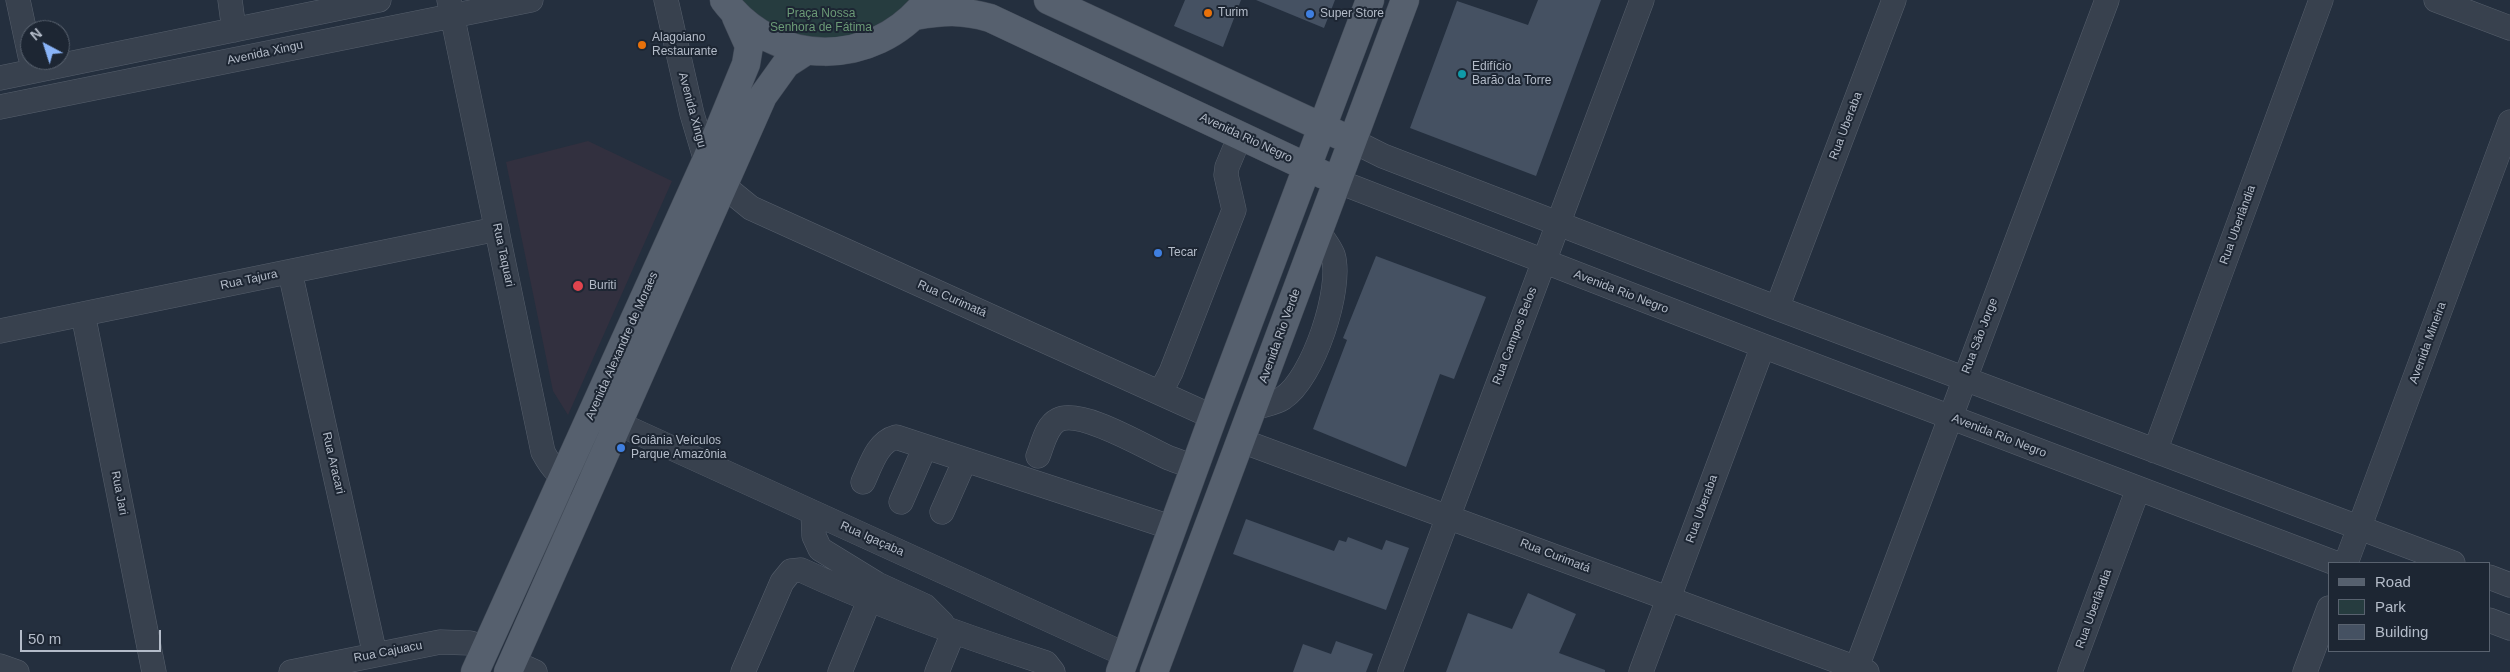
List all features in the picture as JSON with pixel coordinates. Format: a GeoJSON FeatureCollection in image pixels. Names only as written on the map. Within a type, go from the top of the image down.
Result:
{"type":"FeatureCollection","features":[{"type":"Feature","properties":{"kind":"main road"},"geometry":{"type":"LineString","coordinates":[[1048,0],[1353,141]]}},
{"type":"Feature","properties":{"kind":"main road"},"geometry":{"type":"LineString","coordinates":[[1123,664],[1194,467],[1370,0]]}},
{"type":"Feature","properties":{"kind":"main road","name":"Avenida Rio Verde"},"geometry":{"type":"LineString","coordinates":[[1154,672],[1242,441],[1405,0]]}},
{"type":"Feature","properties":{"kind":"main road","name":"Avenida Alexandre de Moraes"},"geometry":{"type":"LineString","coordinates":[[480,660],[706,161],[746,64],[749,46],[730,8]]}},
{"type":"Feature","properties":{"kind":"main road"},"geometry":{"type":"LineString","coordinates":[[730,8],[757,33],[781,45],[806,51],[846,51],[883,39],[921,8]]}},
{"type":"Feature","properties":{"kind":"main road","name":"Avenida Rio Negro"},"geometry":{"type":"LineString","coordinates":[[921,8],[969,12],[990,18],[1337,181]]}},
{"type":"Feature","properties":{"kind":"main road"},"geometry":{"type":"LineString","coordinates":[[519,669],[588,489],[763,96],[786,64],[806,51]]}},
{"type":"Feature","properties":{"kind":"street"},"geometry":{"type":"LineString","coordinates":[[18,0],[22,20]]}},
{"type":"Feature","properties":{"kind":"street"},"geometry":{"type":"LineString","coordinates":[[230,0],[234,30]]}},
{"type":"Feature","properties":{"kind":"street"},"geometry":{"type":"LineString","coordinates":[[70,56],[234,30],[379,0]]}},
{"type":"Feature","properties":{"kind":"street","name":"Avenida Xingu"},"geometry":{"type":"LineString","coordinates":[[0,107],[451,7],[531,0]]}},
{"type":"Feature","properties":{"kind":"street","name":"Avenida Xingu"},"geometry":{"type":"LineString","coordinates":[[666,0],[692,114],[706,161]]}},
{"type":"Feature","properties":{"kind":"street","name":"Rua Campos Belos"},"geometry":{"type":"LineString","coordinates":[[1390,672],[1642,0]]}},
{"type":"Feature","properties":{"kind":"street","name":"Rua Uberaba"},"geometry":{"type":"LineString","coordinates":[[1777,308],[1894,0]]}},
{"type":"Feature","properties":{"kind":"street","name":"Rua São Jorge"},"geometry":{"type":"LineString","coordinates":[[1859,671],[1964,379],[2107,0]]}},
{"type":"Feature","properties":{"kind":"street","name":"Rua Uberlândia"},"geometry":{"type":"LineString","coordinates":[[2155,451],[2321,0]]}},
{"type":"Feature","properties":{"kind":"street"},"geometry":{"type":"LineString","coordinates":[[2436,0],[2510,28]]}},
{"type":"Feature","properties":{"kind":"street","name":"Rua Taquari"},"geometry":{"type":"LineString","coordinates":[[451,7],[543,452],[551,467],[562,478],[588,489]]}},
{"type":"Feature","properties":{"kind":"street"},"geometry":{"type":"LineString","coordinates":[[0,78],[20,68]]}},
{"type":"Feature","properties":{"kind":"street","name":"Avenida Mineira"},"geometry":{"type":"LineString","coordinates":[[2346,562],[2510,122]]}},
{"type":"Feature","properties":{"kind":"street"},"geometry":{"type":"LineString","coordinates":[[1160,393],[1171,372],[1234,210],[1226,176],[1227,167],[1240,136]]}},
{"type":"Feature","properties":{"kind":"street"},"geometry":{"type":"LineString","coordinates":[[1353,141],[1383,156],[1777,308],[2450,562]]}},
{"type":"Feature","properties":{"kind":"street","name":"Rua Curimatá"},"geometry":{"type":"LineString","coordinates":[[706,161],[724,186],[751,208],[1213,417]]}},
{"type":"Feature","properties":{"kind":"street","name":"Avenida Rio Negro"},"geometry":{"type":"LineString","coordinates":[[1337,181],[1543,262],[2332,562]]}},
{"type":"Feature","properties":{"kind":"street","name":"Rua Tajura"},"geometry":{"type":"LineString","coordinates":[[0,330],[498,229]]}},
{"type":"Feature","properties":{"kind":"street"},"geometry":{"type":"LineString","coordinates":[[1254,408],[1282,399],[1298,384],[1313,358],[1325,325],[1335,276],[1333,254],[1319,232]]}},
{"type":"Feature","properties":{"kind":"street","name":"Rua Aracari"},"geometry":{"type":"LineString","coordinates":[[290,272],[369,662]]}},
{"type":"Feature","properties":{"kind":"street","name":"Rua Jari"},"geometry":{"type":"LineString","coordinates":[[83,314],[154,672]]}},
{"type":"Feature","properties":{"kind":"street","name":"Rua Uberaba"},"geometry":{"type":"LineString","coordinates":[[1641,672],[1763,346]]}},
{"type":"Feature","properties":{"kind":"street"},"geometry":{"type":"LineString","coordinates":[[1038,456],[1048,430],[1058,420],[1074,418],[1095,424],[1194,467]]}},
{"type":"Feature","properties":{"kind":"street","name":"Rua Igaçaba"},"geometry":{"type":"LineString","coordinates":[[617,423],[813,513],[1123,664]]}},
{"type":"Feature","properties":{"kind":"street"},"geometry":{"type":"LineString","coordinates":[[863,482],[880,447],[887,439],[896,437],[1172,528]]}},
{"type":"Feature","properties":{"kind":"street","name":"Rua Curimatá"},"geometry":{"type":"LineString","coordinates":[[1242,441],[1448,515],[1859,671]]}},
{"type":"Feature","properties":{"kind":"street"},"geometry":{"type":"LineString","coordinates":[[901,502],[925,447]]}},
{"type":"Feature","properties":{"kind":"street"},"geometry":{"type":"LineString","coordinates":[[942,512],[965,460]]}},
{"type":"Feature","properties":{"kind":"street","name":"Rua Uberlândia"},"geometry":{"type":"LineString","coordinates":[[2070,672],[2138,489]]}},
{"type":"Feature","properties":{"kind":"street"},"geometry":{"type":"LineString","coordinates":[[813,513],[814,536],[820,549],[876,584],[924,606],[953,633]]}},
{"type":"Feature","properties":{"kind":"street"},"geometry":{"type":"LineString","coordinates":[[743,672],[782,582],[792,571],[801,570],[869,601],[953,633],[1046,663],[1053,672]]}},
{"type":"Feature","properties":{"kind":"street"},"geometry":{"type":"LineString","coordinates":[[2490,577],[2510,585]]}},
{"type":"Feature","properties":{"kind":"street"},"geometry":{"type":"LineString","coordinates":[[840,672],[869,601]]}},
{"type":"Feature","properties":{"kind":"street"},"geometry":{"type":"LineString","coordinates":[[2305,672],[2328,611]]}},
{"type":"Feature","properties":{"kind":"street"},"geometry":{"type":"LineString","coordinates":[[2490,620],[2510,628]]}},
{"type":"Feature","properties":{"kind":"street"},"geometry":{"type":"LineString","coordinates":[[937,672],[953,633]]}},
{"type":"Feature","properties":{"kind":"street","name":"Rua Cajuacu"},"geometry":{"type":"LineString","coordinates":[[291,672],[369,662],[440,642],[470,643],[480,660]]}},
{"type":"Feature","properties":{"kind":"street"},"geometry":{"type":"LineString","coordinates":[[0,666],[17,672]]}},
{"type":"Feature","properties":{"kind":"shaded area","name":"Buriti"},"geometry":{"type":"Polygon","coordinates":[[[588,141],[672,181],[568,415],[553,391],[506,162],[588,141]]]}},
{"type":"Feature","properties":{"kind":"green space","name":"Praça Nossa Senhora de Fátima"},"geometry":{"type":"Polygon","coordinates":[[[735,0],[917,0],[874,34],[798,41],[735,0]]]}},
{"type":"Feature","properties":{"kind":"building","name":"Turim"},"geometry":{"type":"Polygon","coordinates":[[[1185,0],[1241,0],[1223,47],[1174,26],[1185,0]]]}},
{"type":"Feature","properties":{"kind":"building","name":"Super Store"},"geometry":{"type":"Polygon","coordinates":[[[1256,0],[1335,0],[1324,28],[1256,0]]]}},
{"type":"Feature","properties":{"kind":"building"},"geometry":{"type":"Polygon","coordinates":[[[1538,0],[1601,0],[1536,176],[1410,128],[1457,1],[1528,25],[1538,0]]]}},
{"type":"Feature","properties":{"kind":"building"},"geometry":{"type":"Polygon","coordinates":[[[1376,256],[1486,297],[1454,379],[1440,374],[1406,467],[1313,429],[1347,340],[1343,338],[1376,256]]]}},
{"type":"Feature","properties":{"kind":"building"},"geometry":{"type":"Polygon","coordinates":[[[1246,519],[1334,551],[1339,540],[1346,542],[1348,537],[1382,550],[1386,540],[1409,548],[1386,610],[1233,554],[1246,519]]]}},
{"type":"Feature","properties":{"kind":"building"},"geometry":{"type":"Polygon","coordinates":[[[1528,593],[1576,614],[1559,653],[1605,670],[1605,672],[1446,672],[1468,613],[1512,629],[1528,593]]]}},
{"type":"Feature","properties":{"kind":"building"},"geometry":{"type":"Polygon","coordinates":[[[1336,641],[1373,654],[1366,672],[1293,672],[1303,644],[1331,654],[1336,641]]]}},
{"type":"Feature","properties":{"kind":"place","name":"Turim"},"geometry":{"type":"Point","coordinates":[1208,13]}},
{"type":"Feature","properties":{"kind":"place","name":"Super Store"},"geometry":{"type":"Point","coordinates":[1310,14]}},
{"type":"Feature","properties":{"kind":"place","name":"Alagoiano Restaurante"},"geometry":{"type":"Point","coordinates":[642,45]}},
{"type":"Feature","properties":{"kind":"place","name":"Edifício Barão da Torre"},"geometry":{"type":"Point","coordinates":[1462,74]}},
{"type":"Feature","properties":{"kind":"place","name":"Tecar"},"geometry":{"type":"Point","coordinates":[1158,253]}},
{"type":"Feature","properties":{"kind":"place","name":"Buriti"},"geometry":{"type":"Point","coordinates":[578,286]}},
{"type":"Feature","properties":{"kind":"place","name":"Goiânia Veículos Parque Amazônia"},"geometry":{"type":"Point","coordinates":[621,448]}}]}
